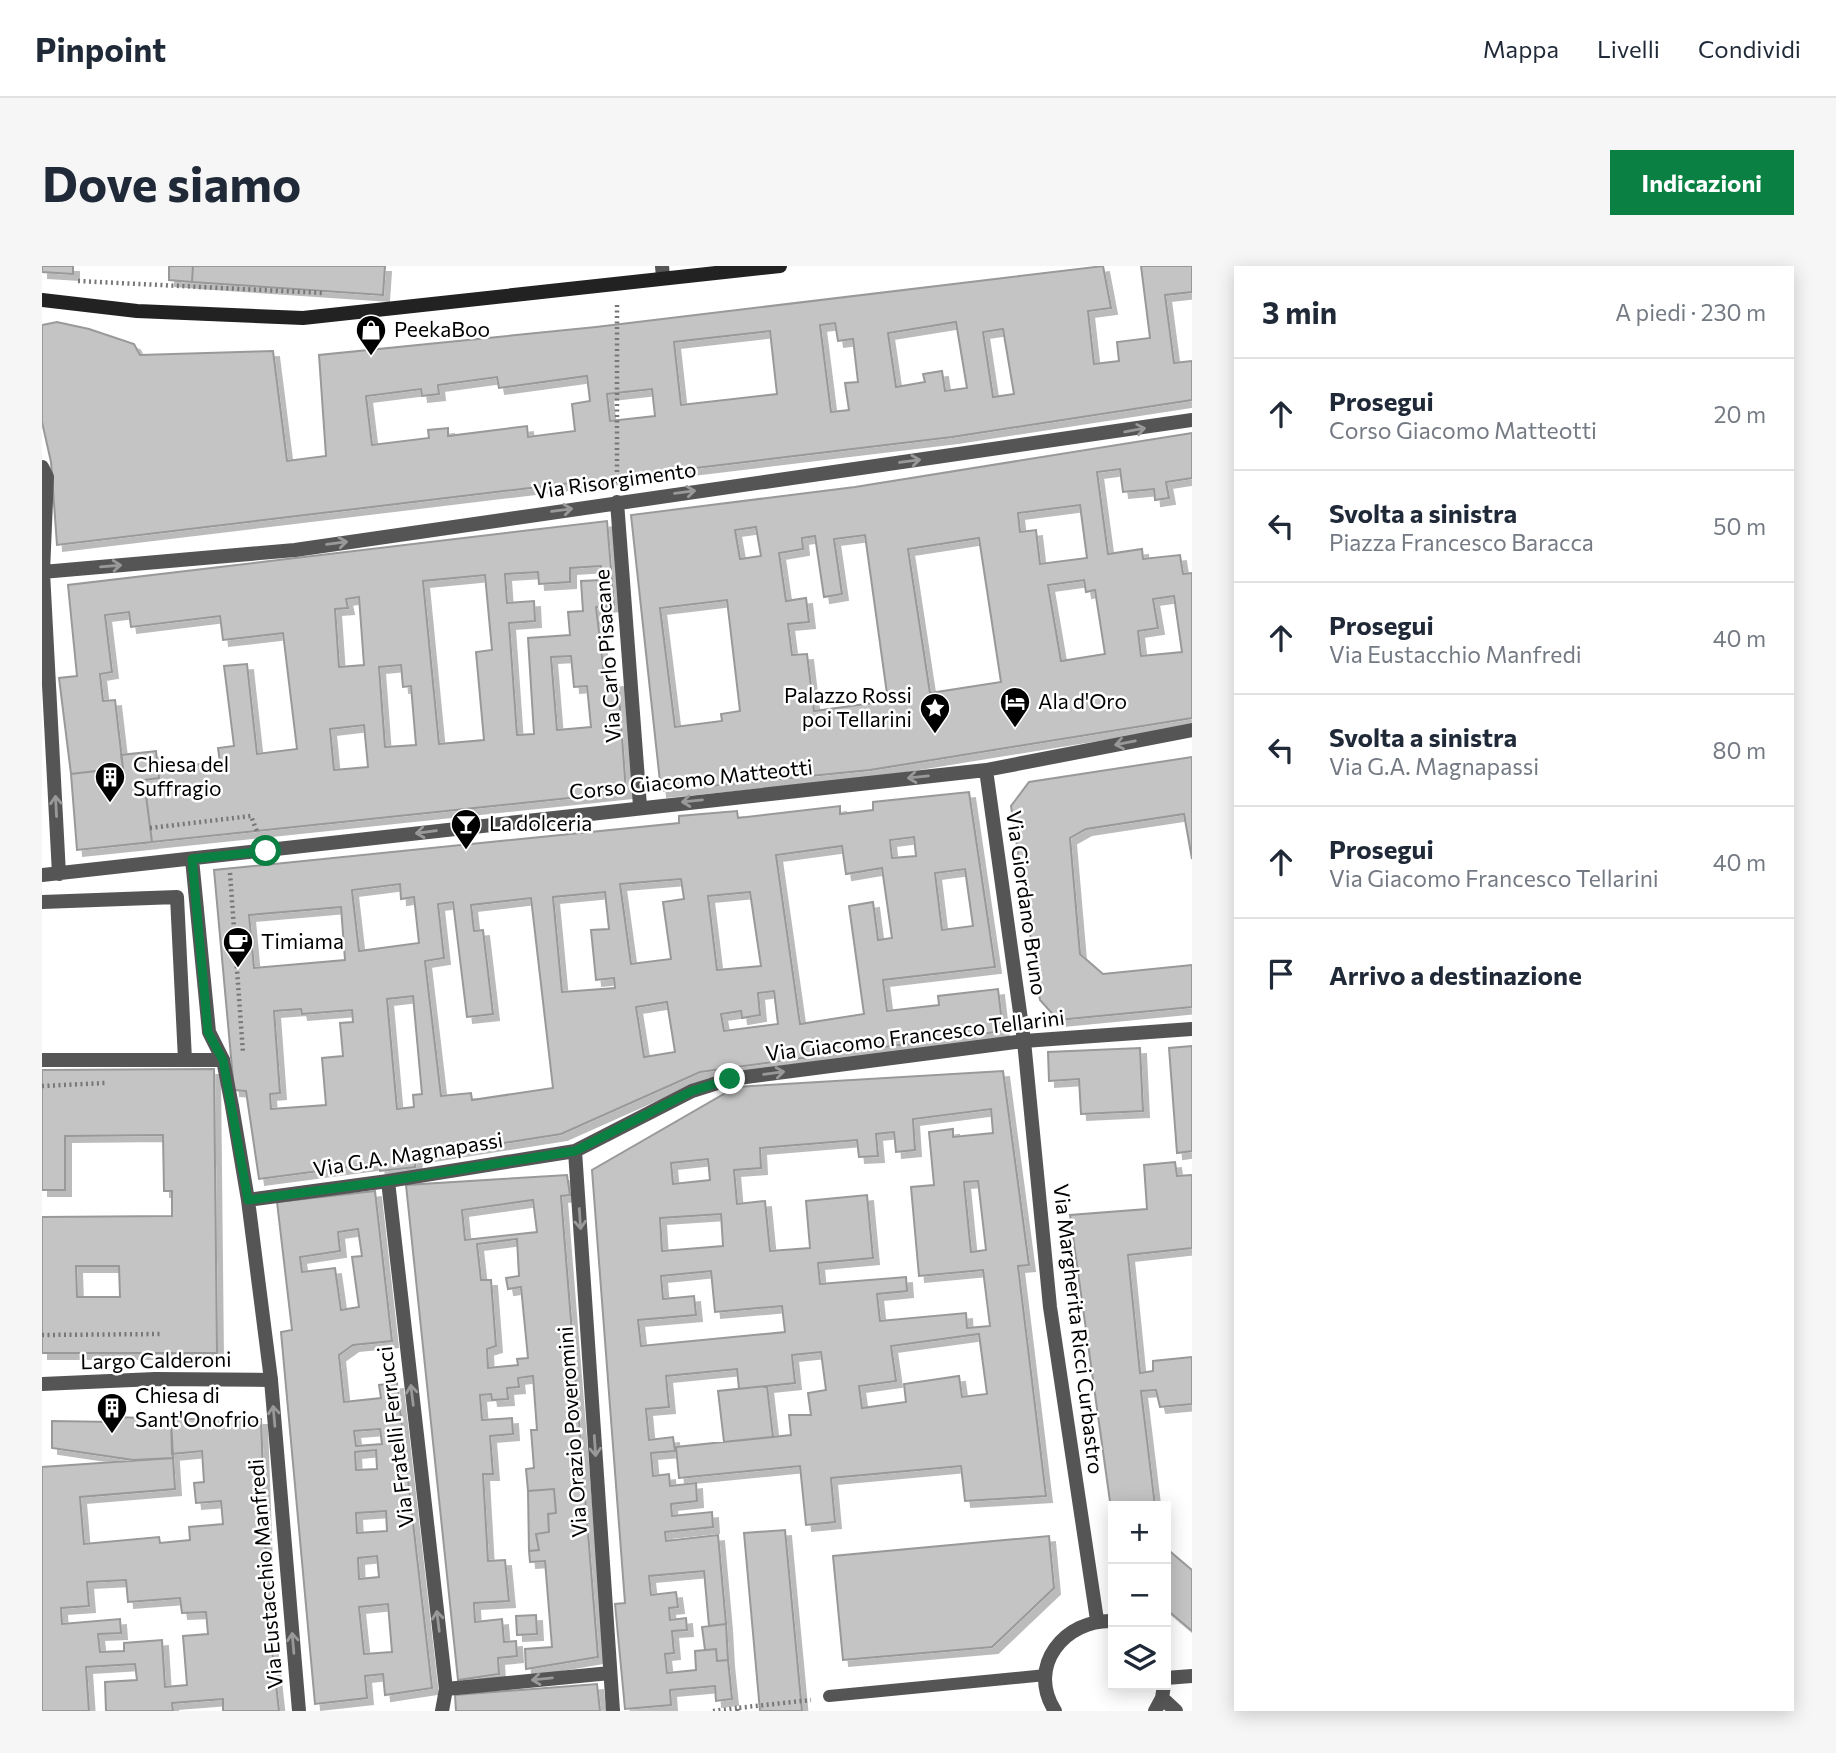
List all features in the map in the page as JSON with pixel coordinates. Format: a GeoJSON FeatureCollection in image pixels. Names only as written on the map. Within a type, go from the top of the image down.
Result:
{"type":"FeatureCollection","features":[{"type":"Feature","properties":{"kind":"main road"},"geometry":{"type":"LineString","coordinates":[[42,300],[137,310],[303,318],[429,306],[617,282],[662,271],[780,266]]}},
{"type":"Feature","properties":{"kind":"street","name":"Via Risorgimento"},"geometry":{"type":"LineString","coordinates":[[43,572],[295,550],[1192,420]]}},
{"type":"Feature","properties":{"kind":"street"},"geometry":{"type":"LineString","coordinates":[[42,467],[47,477],[43,572],[59,874],[42,875]]}},
{"type":"Feature","properties":{"kind":"street","name":"Via Carlo Pisacane"},"geometry":{"type":"LineString","coordinates":[[617,502],[640,806]]}},
{"type":"Feature","properties":{"kind":"street","name":"Corso Giacomo Matteotti"},"geometry":{"type":"LineString","coordinates":[[59,874],[640,806],[986,770],[1192,730]]}},
{"type":"Feature","properties":{"kind":"street","name":"Via Giordano Bruno"},"geometry":{"type":"LineString","coordinates":[[986,770],[1024,1041]]}},
{"type":"Feature","properties":{"kind":"street","name":"Via Eustacchio Manfredi"},"geometry":{"type":"LineString","coordinates":[[192,859],[208,1032],[223,1060],[248,1200],[271,1380],[299,1711]]}},
{"type":"Feature","properties":{"kind":"street"},"geometry":{"type":"LineString","coordinates":[[42,902],[177,897],[184,1060]]}},
{"type":"Feature","properties":{"kind":"street","name":"Via Giacomo Francesco Tellarini"},"geometry":{"type":"LineString","coordinates":[[575,1151],[692,1091],[730,1079],[1024,1041],[1192,1029]]}},
{"type":"Feature","properties":{"kind":"street","name":"Via Margherita Ricci Curbastro"},"geometry":{"type":"LineString","coordinates":[[1024,1041],[1050,1307],[1097,1620]]}},
{"type":"Feature","properties":{"kind":"street"},"geometry":{"type":"LineString","coordinates":[[42,1060],[223,1060]]}},
{"type":"Feature","properties":{"kind":"street","name":"Via G.A. Magnapassi"},"geometry":{"type":"LineString","coordinates":[[248,1200],[575,1151]]}},
{"type":"Feature","properties":{"kind":"street","name":"Via Orazio Poveromini"},"geometry":{"type":"LineString","coordinates":[[575,1151],[613,1711]]}},
{"type":"Feature","properties":{"kind":"street","name":"Via Fratelli Ferrucci"},"geometry":{"type":"LineString","coordinates":[[388,1181],[446,1689],[442,1711]]}},
{"type":"Feature","properties":{"kind":"street","name":"Largo Calderoni"},"geometry":{"type":"LineString","coordinates":[[42,1384],[155,1379],[271,1380]]}},
{"type":"Feature","properties":{"kind":"street"},"geometry":{"type":"LineString","coordinates":[[1055,1711],[1047,1692],[1046,1675],[1051,1655],[1062,1639],[1078,1626],[1097,1620],[1108,1621]]}},
{"type":"Feature","properties":{"kind":"street"},"geometry":{"type":"LineString","coordinates":[[446,1689],[610,1673]]}},
{"type":"Feature","properties":{"kind":"street"},"geometry":{"type":"LineString","coordinates":[[1171,1678],[1192,1676]]}},
{"type":"Feature","properties":{"kind":"street"},"geometry":{"type":"LineString","coordinates":[[1160,1698],[1176,1711]]}},
{"type":"Feature","properties":{"kind":"lane"},"geometry":{"type":"LineString","coordinates":[[829,1696],[1046,1675]]}},
{"type":"Feature","properties":{"kind":"path"},"geometry":{"type":"LineString","coordinates":[[69,281],[332,294]]}},
{"type":"Feature","properties":{"kind":"path"},"geometry":{"type":"LineString","coordinates":[[617,282],[617,502]]}},
{"type":"Feature","properties":{"kind":"path"},"geometry":{"type":"LineString","coordinates":[[150,828],[251,816],[266,851]]}},
{"type":"Feature","properties":{"kind":"path"},"geometry":{"type":"LineString","coordinates":[[42,1335],[163,1334]]}},
{"type":"Feature","properties":{"kind":"path"},"geometry":{"type":"LineString","coordinates":[[713,1711],[811,1700]]}},
{"type":"Feature","properties":{"kind":"building"},"geometry":{"type":"Polygon","coordinates":[[[42,266],[73,266],[73,274],[42,272],[42,266]]]}},
{"type":"Feature","properties":{"kind":"building"},"geometry":{"type":"Polygon","coordinates":[[[169,266],[193,266],[192,282],[169,280],[169,266]]]}},
{"type":"Feature","properties":{"kind":"building"},"geometry":{"type":"Polygon","coordinates":[[[193,266],[385,266],[383,295],[192,282],[193,266]]]}},
{"type":"Feature","properties":{"kind":"building"},"geometry":{"type":"Polygon","coordinates":[[[1103,266],[1111,308],[1088,311],[1094,364],[1119,361],[1117,342],[1150,338],[1141,266],[1192,266],[1192,292],[1165,295],[1174,363],[1192,361],[1192,400],[952,437],[57,545],[51,462],[42,422],[42,325],[57,322],[89,329],[134,344],[140,355],[273,351],[287,461],[326,456],[319,355],[596,327],[1103,266]],[[956,322],[888,333],[896,387],[925,382],[923,374],[942,371],[945,391],[967,388],[956,322]],[[835,323],[820,325],[831,412],[849,410],[845,383],[858,382],[853,339],[838,341],[835,323]],[[1003,329],[983,332],[993,397],[1014,394],[1003,329]],[[770,331],[674,342],[681,405],[777,394],[770,331]],[[587,376],[499,388],[497,377],[438,385],[439,394],[422,396],[421,389],[366,396],[372,445],[429,438],[428,430],[448,428],[448,436],[527,426],[528,437],[575,431],[572,404],[590,401],[587,376]],[[652,389],[607,394],[610,421],[655,416],[652,389]]]}},
{"type":"Feature","properties":{"kind":"building"},"geometry":{"type":"Polygon","coordinates":[[[1192,433],[1192,478],[1166,482],[1169,498],[1155,500],[1154,489],[1123,492],[1120,469],[1097,472],[1108,554],[1142,549],[1143,559],[1180,555],[1183,574],[1192,573],[1192,718],[870,770],[661,791],[631,515],[855,487],[1192,433]],[[1080,505],[1018,513],[1020,532],[1036,530],[1040,564],[1087,558],[1080,505]],[[756,527],[735,530],[740,559],[761,556],[756,527]],[[865,535],[834,539],[842,594],[824,597],[815,536],[802,538],[803,549],[779,553],[786,601],[806,598],[809,622],[788,624],[792,655],[807,654],[814,711],[888,701],[865,535]],[[979,538],[908,549],[930,693],[1001,682],[979,538]],[[1084,580],[1048,585],[1061,661],[1105,654],[1095,590],[1086,592],[1084,580]],[[1174,596],[1153,599],[1158,628],[1138,631],[1141,656],[1182,652],[1174,596]],[[727,600],[660,608],[675,727],[722,721],[721,714],[740,711],[727,600]]]}},
{"type":"Feature","properties":{"kind":"building"},"geometry":{"type":"Polygon","coordinates":[[[607,521],[614,605],[596,607],[605,682],[618,681],[626,792],[152,842],[144,780],[159,778],[158,769],[220,762],[218,748],[234,746],[224,666],[247,664],[257,754],[297,749],[283,633],[223,640],[220,616],[131,627],[129,612],[105,615],[112,672],[100,674],[103,701],[115,700],[123,768],[71,774],[59,678],[77,676],[68,585],[607,521]],[[601,566],[570,568],[570,582],[539,584],[538,572],[505,574],[507,603],[534,601],[535,621],[509,623],[517,735],[534,734],[528,638],[570,635],[568,612],[583,611],[581,581],[602,580],[601,566]],[[485,575],[423,581],[439,744],[484,740],[476,652],[492,650],[485,575]],[[359,597],[346,599],[348,608],[335,609],[339,667],[364,665],[359,597]],[[571,656],[551,657],[557,730],[591,727],[587,686],[574,687],[571,656]],[[401,665],[379,667],[385,747],[416,745],[411,686],[403,687],[401,665]],[[364,725],[330,729],[334,770],[368,767],[364,725]]]}},
{"type":"Feature","properties":{"kind":"building","name":"Chiesa del Suffragio"},"geometry":{"type":"Polygon","coordinates":[[[156,751],[159,778],[144,780],[152,842],[77,850],[71,774],[123,768],[121,755],[156,751]]]}},
{"type":"Feature","properties":{"kind":"building"},"geometry":{"type":"Polygon","coordinates":[[[1192,757],[1192,859],[1184,814],[1086,829],[1070,838],[1080,954],[1103,974],[1192,965],[1192,1007],[1058,1020],[1040,1000],[1011,806],[1029,782],[1192,757]]]}},
{"type":"Feature","properties":{"kind":"building"},"geometry":{"type":"Polygon","coordinates":[[[969,792],[995,967],[883,980],[887,1011],[939,1005],[938,996],[998,989],[1003,1031],[700,1072],[561,1134],[416,1157],[415,1167],[380,1171],[379,1163],[259,1179],[246,1091],[234,1090],[214,870],[679,823],[679,816],[737,811],[738,818],[840,806],[840,814],[873,810],[873,802],[969,792]],[[914,837],[890,840],[892,858],[916,856],[914,837]],[[842,846],[776,855],[800,1024],[864,1014],[849,906],[873,902],[878,940],[892,938],[882,868],[846,874],[842,846]],[[965,869],[935,873],[942,930],[973,926],[965,869]],[[681,879],[620,884],[631,964],[671,959],[663,902],[684,899],[681,879]],[[400,884],[352,890],[359,951],[419,943],[414,897],[401,899],[400,884]],[[605,892],[553,897],[562,992],[615,988],[614,978],[596,980],[591,930],[609,929],[605,892]],[[750,892],[708,896],[717,970],[761,966],[750,892]],[[531,898],[471,905],[474,931],[483,930],[493,1014],[467,1017],[453,902],[438,904],[444,958],[425,961],[441,1096],[471,1093],[472,1100],[553,1088],[531,898]],[[341,907],[249,915],[254,968],[345,960],[341,907]],[[774,991],[758,993],[760,1015],[742,1018],[741,1011],[721,1014],[724,1031],[778,1024],[774,991]],[[413,996],[387,999],[397,1109],[414,1107],[413,1095],[422,1094],[413,996]],[[667,1002],[636,1007],[644,1057],[675,1052],[667,1002]],[[301,1009],[274,1011],[280,1093],[270,1094],[271,1109],[326,1105],[322,1058],[343,1056],[340,1023],[353,1022],[352,1010],[302,1014],[301,1009]]]}},
{"type":"Feature","properties":{"kind":"building"},"geometry":{"type":"Polygon","coordinates":[[[1192,1046],[1192,1151],[1177,1153],[1169,1048],[1192,1046]]]}},
{"type":"Feature","properties":{"kind":"building"},"geometry":{"type":"Polygon","coordinates":[[[1140,1048],[1143,1111],[1081,1114],[1079,1079],[1049,1081],[1048,1052],[1140,1048]]]}},
{"type":"Feature","properties":{"kind":"building"},"geometry":{"type":"Polygon","coordinates":[[[214,1069],[217,1353],[42,1353],[42,1217],[172,1216],[172,1191],[164,1191],[163,1135],[65,1136],[65,1190],[42,1190],[42,1070],[214,1069]],[[76,1266],[77,1297],[120,1297],[119,1266],[76,1266]]]}},
{"type":"Feature","properties":{"kind":"building"},"geometry":{"type":"Polygon","coordinates":[[[1003,1071],[1029,1265],[1018,1266],[1046,1496],[965,1501],[961,1466],[831,1478],[835,1522],[806,1525],[800,1466],[679,1478],[676,1447],[791,1435],[789,1415],[811,1415],[808,1393],[826,1390],[821,1352],[792,1355],[795,1383],[739,1389],[737,1369],[666,1376],[669,1407],[646,1409],[649,1440],[673,1437],[675,1451],[651,1453],[653,1476],[669,1474],[670,1486],[696,1483],[697,1501],[671,1504],[672,1516],[712,1512],[713,1527],[665,1532],[666,1541],[718,1535],[726,1624],[709,1626],[704,1571],[649,1576],[651,1595],[676,1592],[678,1607],[669,1608],[670,1620],[686,1618],[687,1630],[672,1631],[674,1653],[665,1654],[667,1673],[696,1670],[695,1651],[716,1649],[717,1661],[728,1660],[732,1699],[716,1701],[715,1686],[670,1690],[671,1705],[625,1709],[615,1604],[625,1603],[592,1170],[736,1087],[1003,1071]],[[991,1109],[913,1119],[915,1150],[896,1152],[894,1132],[876,1134],[878,1156],[859,1157],[857,1140],[760,1148],[761,1168],[734,1170],[737,1204],[765,1201],[770,1251],[810,1248],[806,1201],[867,1195],[873,1258],[818,1263],[820,1284],[906,1277],[907,1291],[877,1294],[880,1321],[966,1313],[967,1328],[990,1326],[983,1270],[919,1276],[911,1187],[934,1185],[929,1132],[953,1129],[953,1137],[993,1133],[991,1109]],[[708,1159],[671,1163],[673,1184],[710,1180],[708,1159]],[[978,1181],[964,1182],[971,1252],[986,1250],[978,1181]],[[721,1214],[660,1218],[662,1251],[723,1246],[721,1214]],[[711,1271],[661,1276],[663,1299],[694,1296],[696,1315],[638,1320],[641,1346],[785,1332],[782,1306],[715,1312],[711,1271]],[[979,1334],[891,1346],[896,1381],[859,1386],[862,1408],[906,1402],[904,1384],[959,1376],[962,1397],[987,1394],[979,1334]]]}},
{"type":"Feature","properties":{"kind":"building"},"geometry":{"type":"Polygon","coordinates":[[[1175,1162],[1177,1176],[1192,1175],[1192,1248],[1128,1255],[1140,1373],[1153,1371],[1153,1361],[1192,1357],[1192,1404],[1160,1407],[1156,1390],[1141,1391],[1154,1501],[1110,1501],[1070,1215],[1147,1209],[1144,1165],[1175,1162]]]}},
{"type":"Feature","properties":{"kind":"building"},"geometry":{"type":"Polygon","coordinates":[[[567,1175],[570,1195],[561,1196],[598,1657],[526,1669],[525,1649],[552,1647],[545,1561],[530,1562],[529,1551],[539,1550],[536,1534],[549,1532],[548,1514],[556,1513],[554,1489],[528,1491],[526,1469],[534,1468],[531,1430],[537,1430],[533,1376],[518,1378],[519,1387],[507,1388],[508,1399],[492,1400],[491,1394],[480,1395],[482,1420],[512,1418],[513,1434],[490,1436],[493,1474],[483,1474],[488,1561],[505,1560],[509,1601],[474,1603],[475,1622],[502,1619],[504,1642],[516,1641],[517,1656],[498,1658],[499,1674],[458,1680],[406,1185],[567,1175]],[[533,1200],[462,1210],[465,1240],[537,1232],[533,1200]],[[517,1239],[477,1244],[481,1280],[491,1280],[496,1346],[487,1349],[488,1368],[518,1365],[517,1359],[528,1358],[521,1287],[508,1289],[506,1278],[519,1276],[517,1239]]]}},
{"type":"Feature","properties":{"kind":"building"},"geometry":{"type":"Polygon","coordinates":[[[375,1191],[392,1341],[353,1345],[339,1355],[344,1402],[381,1398],[379,1385],[397,1383],[432,1688],[385,1695],[383,1674],[365,1676],[367,1698],[315,1704],[281,1332],[292,1330],[277,1202],[375,1191]],[[358,1229],[338,1232],[340,1251],[300,1257],[302,1272],[335,1268],[341,1310],[359,1307],[352,1257],[362,1256],[358,1229]],[[380,1429],[354,1431],[356,1446],[382,1444],[380,1429]],[[376,1450],[355,1452],[356,1470],[377,1469],[376,1450]],[[386,1511],[356,1513],[357,1533],[387,1531],[386,1511]],[[377,1556],[358,1558],[359,1579],[379,1577],[377,1556]],[[388,1604],[359,1607],[364,1654],[392,1652],[388,1604]]]}},
{"type":"Feature","properties":{"kind":"building"},"geometry":{"type":"Polygon","coordinates":[[[767,1386],[773,1437],[724,1442],[718,1391],[767,1386]]]}},
{"type":"Feature","properties":{"kind":"building","name":"Chiesa di Sant'Onofrio"},"geometry":{"type":"Polygon","coordinates":[[[115,1417],[171,1419],[173,1458],[133,1460],[52,1448],[52,1421],[114,1422],[115,1417]]]}},
{"type":"Feature","properties":{"kind":"building"},"geometry":{"type":"Polygon","coordinates":[[[171,1419],[261,1419],[268,1613],[279,1711],[223,1711],[223,1699],[172,1703],[173,1711],[106,1711],[105,1682],[137,1680],[135,1664],[86,1667],[89,1711],[42,1711],[42,1467],[173,1458],[175,1489],[80,1497],[84,1544],[159,1537],[160,1543],[190,1540],[189,1527],[223,1524],[221,1501],[196,1503],[194,1483],[204,1482],[202,1451],[172,1454],[171,1419]],[[126,1580],[87,1582],[89,1606],[61,1608],[62,1624],[120,1619],[121,1633],[98,1634],[100,1652],[124,1651],[124,1643],[162,1640],[165,1687],[187,1685],[183,1636],[208,1634],[206,1612],[182,1613],[180,1598],[128,1602],[126,1580]]]}},
{"type":"Feature","properties":{"kind":"building"},"geometry":{"type":"Polygon","coordinates":[[[554,1489],[556,1513],[548,1514],[549,1532],[536,1534],[539,1550],[529,1551],[528,1491],[554,1489]]]}},
{"type":"Feature","properties":{"kind":"building"},"geometry":{"type":"Polygon","coordinates":[[[785,1530],[802,1711],[760,1711],[744,1533],[785,1530]]]}},
{"type":"Feature","properties":{"kind":"building"},"geometry":{"type":"Polygon","coordinates":[[[1049,1536],[1054,1588],[992,1647],[843,1660],[833,1556],[1049,1536]]]}},
{"type":"Feature","properties":{"kind":"building"},"geometry":{"type":"Polygon","coordinates":[[[1171,1552],[1192,1570],[1192,1631],[1171,1613],[1171,1552]]]}},
{"type":"Feature","properties":{"kind":"building"},"geometry":{"type":"Polygon","coordinates":[[[536,1615],[537,1634],[517,1635],[516,1616],[536,1615]]]}},
{"type":"Feature","properties":{"kind":"building"},"geometry":{"type":"Polygon","coordinates":[[[726,1624],[728,1660],[717,1661],[716,1649],[705,1650],[702,1627],[726,1624]]]}},
{"type":"Feature","properties":{"kind":"building"},"geometry":{"type":"Polygon","coordinates":[[[597,1684],[600,1711],[456,1711],[455,1695],[597,1684]]]}},
{"type":"Feature","properties":{"kind":"place","name":"PeekaBoo"},"geometry":{"type":"Point","coordinates":[371,357]}},
{"type":"Feature","properties":{"kind":"place","name":"Ala d'Oro"},"geometry":{"type":"Point","coordinates":[1015,729]}},
{"type":"Feature","properties":{"kind":"place","name":"Palazzo Rossi poi Tellarini"},"geometry":{"type":"Point","coordinates":[935,735]}},
{"type":"Feature","properties":{"kind":"place","name":"Chiesa del Suffragio"},"geometry":{"type":"Point","coordinates":[110,804]}},
{"type":"Feature","properties":{"kind":"place","name":"La dolceria"},"geometry":{"type":"Point","coordinates":[466,851]}},
{"type":"Feature","properties":{"kind":"place","name":"Timiama"},"geometry":{"type":"Point","coordinates":[238,969]}},
{"type":"Feature","properties":{"kind":"place","name":"Chiesa di Sant'Onofrio"},"geometry":{"type":"Point","coordinates":[112,1435]}},
{"type":"Feature","properties":{"kind":"route"},"geometry":{"type":"LineString","coordinates":[[266,851],[192,859],[208,1032],[223,1060],[248,1200],[575,1151],[692,1091],[730,1079]]}}]}
